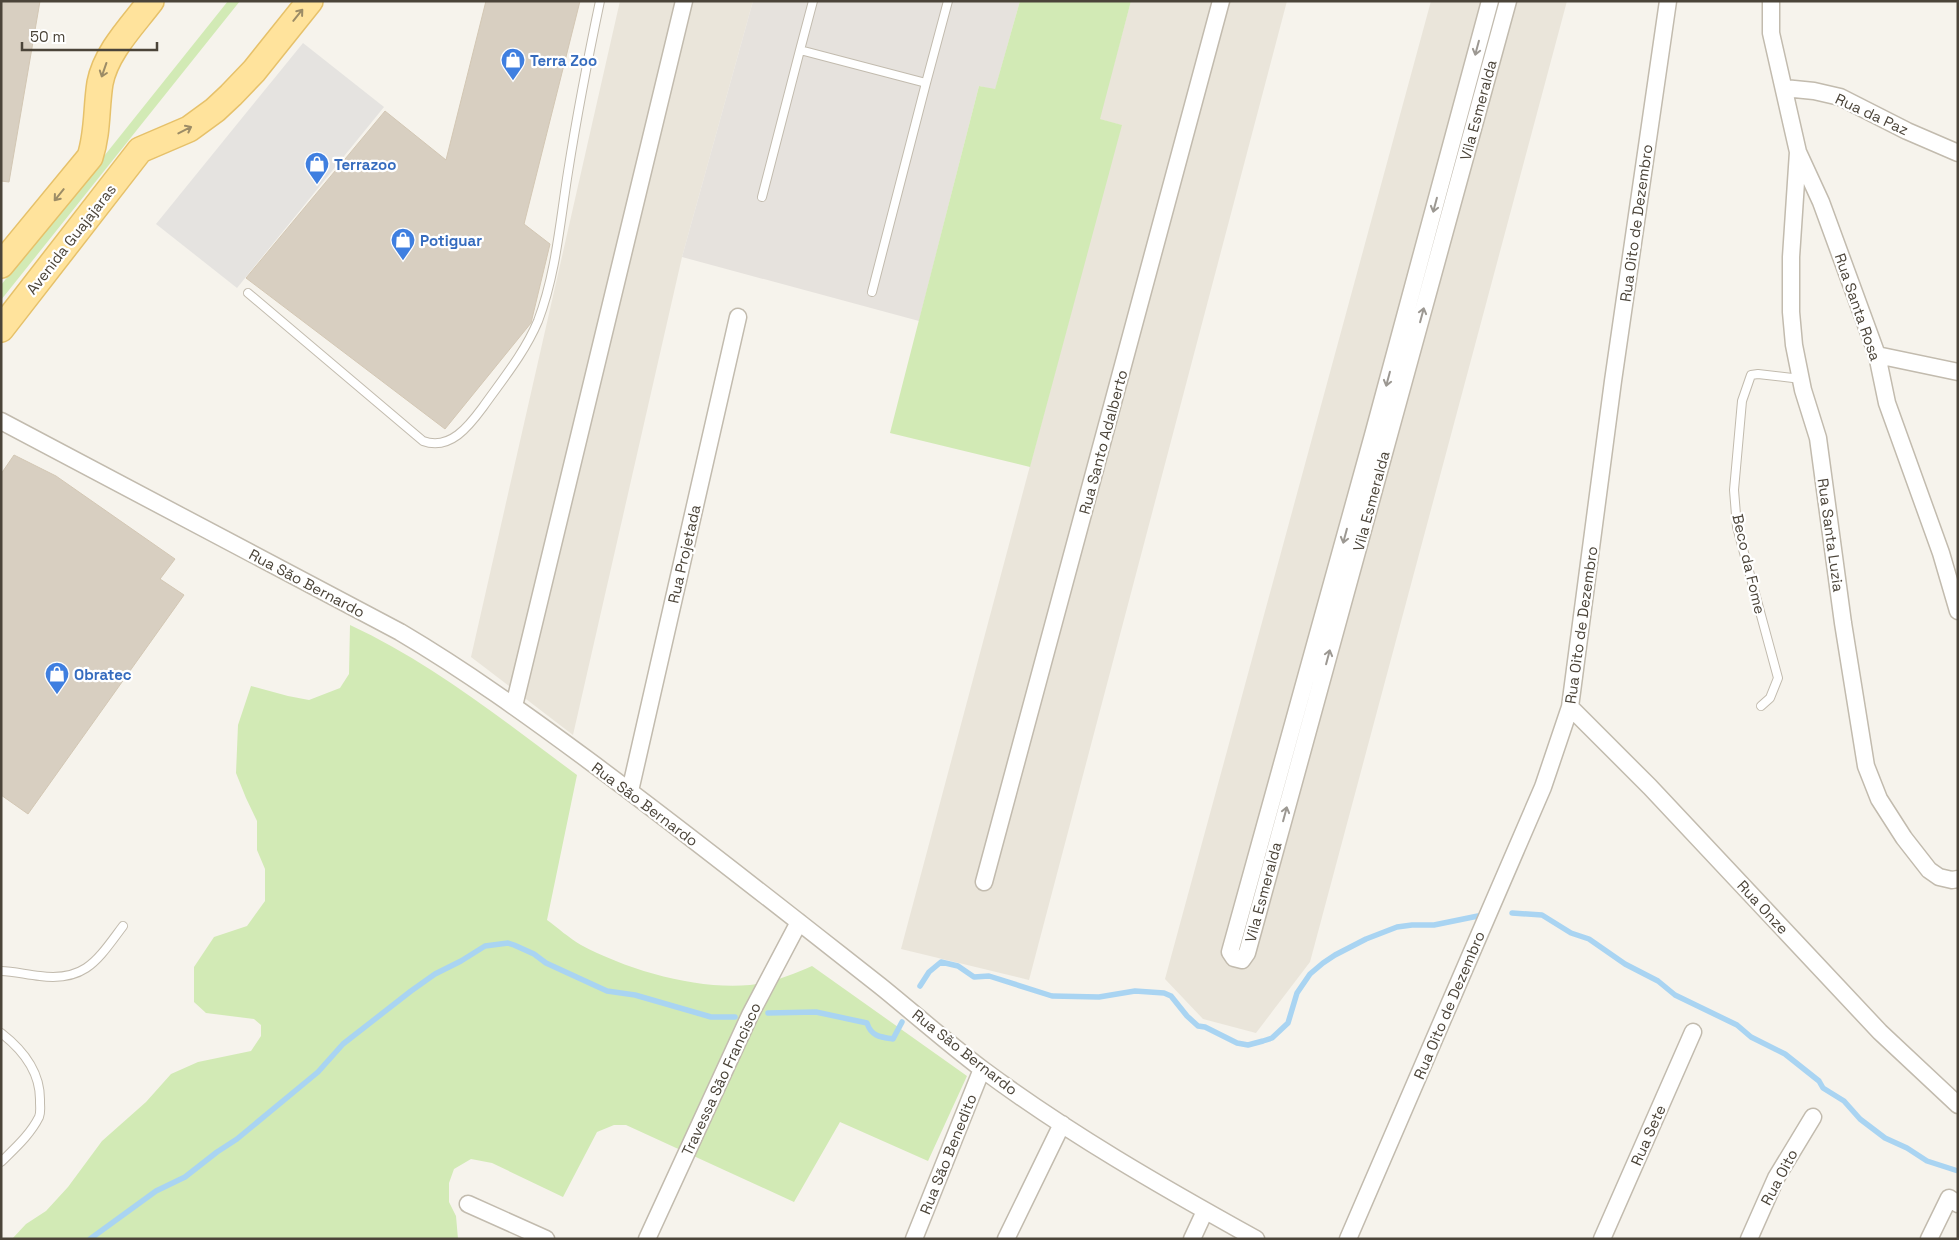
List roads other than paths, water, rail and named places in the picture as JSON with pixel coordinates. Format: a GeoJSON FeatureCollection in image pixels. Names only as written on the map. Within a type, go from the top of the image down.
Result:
{"type":"FeatureCollection","features":[{"type":"Feature","properties":{"kind":"main road"},"geometry":{"type":"LineString","coordinates":[[1,265],[90,157],[96,136],[99,95],[106,65],[112,52],[151,1]]}},
{"type":"Feature","properties":{"kind":"main road","name":"Avenida Guajajaras"},"geometry":{"type":"LineString","coordinates":[[1,329],[140,150],[189,129],[207,117],[254,71],[310,1]]}},
{"type":"Feature","properties":{"kind":"street"},"geometry":{"type":"LineString","coordinates":[[514,706],[684,1]]}},
{"type":"Feature","properties":{"kind":"street","name":"Rua Santo Adalberto"},"geometry":{"type":"LineString","coordinates":[[984,882],[1221,1]]}},
{"type":"Feature","properties":{"kind":"street","name":"Vila Esmeralda"},"geometry":{"type":"LineString","coordinates":[[1490,1],[1460,114],[1404,352],[1247,953],[1242,960],[1238,960],[1230,952],[1404,352],[1476,119],[1508,1]]}},
{"type":"Feature","properties":{"kind":"street","name":"Rua Oito de Dezembro"},"geometry":{"type":"LineString","coordinates":[[1348,1239],[1543,787],[1570,707],[1668,1]]}},
{"type":"Feature","properties":{"kind":"street","name":"Rua Santa Rosa"},"geometry":{"type":"LineString","coordinates":[[1771,1],[1771,32],[1798,152],[1821,202],[1877,355],[1888,404],[1941,554],[1958,612]]}},
{"type":"Feature","properties":{"kind":"street","name":"Rua da Paz"},"geometry":{"type":"LineString","coordinates":[[1784,88],[1814,91],[1840,97],[1907,131],[1958,153]]}},
{"type":"Feature","properties":{"kind":"street"},"geometry":{"type":"LineString","coordinates":[[1460,114],[1476,119]]}},
{"type":"Feature","properties":{"kind":"street","name":"Rua Santa Luzia"},"geometry":{"type":"LineString","coordinates":[[1798,152],[1791,257],[1791,312],[1794,345],[1801,379],[1818,438],[1843,624],[1866,766],[1879,799],[1904,838],[1929,870],[1939,876],[1952,880],[1958,879]]}},
{"type":"Feature","properties":{"kind":"street","name":"Rua Projetada"},"geometry":{"type":"LineString","coordinates":[[630,791],[738,317]]}},
{"type":"Feature","properties":{"kind":"street"},"geometry":{"type":"LineString","coordinates":[[1877,355],[1958,372]]}},
{"type":"Feature","properties":{"kind":"street","name":"Rua São Bernardo"},"geometry":{"type":"LineString","coordinates":[[1,421],[400,632],[445,658],[630,791],[799,922],[982,1068],[1062,1124],[1204,1210],[1256,1239]]}},
{"type":"Feature","properties":{"kind":"street","name":"Rua Onze"},"geometry":{"type":"LineString","coordinates":[[1570,707],[1650,787],[1880,1032],[1958,1105]]}},
{"type":"Feature","properties":{"kind":"street","name":"Travessa São Francisco"},"geometry":{"type":"LineString","coordinates":[[647,1239],[750,1015],[799,922]]}},
{"type":"Feature","properties":{"kind":"street","name":"Rua Sete"},"geometry":{"type":"LineString","coordinates":[[1602,1239],[1693,1032]]}},
{"type":"Feature","properties":{"kind":"street","name":"Rua São Benedito"},"geometry":{"type":"LineString","coordinates":[[914,1239],[982,1068]]}},
{"type":"Feature","properties":{"kind":"street","name":"Rua Oito"},"geometry":{"type":"LineString","coordinates":[[1749,1239],[1776,1178],[1813,1117]]}},
{"type":"Feature","properties":{"kind":"street"},"geometry":{"type":"LineString","coordinates":[[1006,1239],[1062,1124]]}},
{"type":"Feature","properties":{"kind":"street"},"geometry":{"type":"LineString","coordinates":[[1929,1239],[1949,1198],[1958,1204]]}},
{"type":"Feature","properties":{"kind":"street"},"geometry":{"type":"LineString","coordinates":[[468,1204],[546,1239]]}},
{"type":"Feature","properties":{"kind":"street"},"geometry":{"type":"LineString","coordinates":[[1192,1239],[1204,1210]]}},
{"type":"Feature","properties":{"kind":"lane"},"geometry":{"type":"LineString","coordinates":[[248,293],[423,441],[428,443],[442,442],[455,437],[468,427],[521,354],[538,321],[552,270],[576,120],[600,1]]}},
{"type":"Feature","properties":{"kind":"lane"},"geometry":{"type":"LineString","coordinates":[[762,198],[813,1]]}},
{"type":"Feature","properties":{"kind":"lane"},"geometry":{"type":"LineString","coordinates":[[872,292],[948,1]]}},
{"type":"Feature","properties":{"kind":"lane"},"geometry":{"type":"LineString","coordinates":[[800,50],[926,83]]}},
{"type":"Feature","properties":{"kind":"lane","name":"Beco da Fome"},"geometry":{"type":"LineString","coordinates":[[1761,706],[1770,698],[1778,678],[1737,527],[1734,490],[1742,401],[1751,375],[1758,374],[1801,379]]}},
{"type":"Feature","properties":{"kind":"lane"},"geometry":{"type":"LineString","coordinates":[[1,971],[55,978],[79,973],[98,959],[123,926]]}},
{"type":"Feature","properties":{"kind":"lane"},"geometry":{"type":"LineString","coordinates":[[1,1033],[17,1046],[30,1064],[36,1075],[40,1095],[40,1115],[28,1134],[1,1162]]}},
{"type":"Feature","properties":{"kind":"waterway"},"geometry":{"type":"LineString","coordinates":[[1512,913],[1542,915],[1571,933],[1589,939],[1625,964],[1658,981],[1675,995],[1737,1025],[1751,1037],[1785,1054],[1819,1081],[1823,1088],[1844,1101],[1860,1119],[1885,1138],[1907,1148],[1927,1161],[1958,1171]]}},
{"type":"Feature","properties":{"kind":"waterway"},"geometry":{"type":"LineString","coordinates":[[920,986],[929,972],[941,962],[958,966],[974,977],[989,976],[1052,996],[1099,997],[1135,991],[1164,993],[1171,996],[1198,1026],[1205,1027],[1237,1043],[1248,1045],[1272,1038],[1288,1023],[1297,993],[1310,974],[1335,955],[1366,939],[1397,927],[1434,925],[1478,916]]}},
{"type":"Feature","properties":{"kind":"waterway"},"geometry":{"type":"LineString","coordinates":[[90,1239],[156,1191],[185,1177],[237,1139],[318,1072],[343,1044],[411,991],[435,974],[485,946],[508,943],[514,945],[534,954],[546,963],[607,991],[635,995],[711,1017],[735,1017]]}},
{"type":"Feature","properties":{"kind":"waterway"},"geometry":{"type":"LineString","coordinates":[[768,1013],[816,1012],[867,1023],[874,1033],[893,1039],[902,1022]]}},
{"type":"Feature","properties":{"kind":"place","name":"Terra Zoo"},"geometry":{"type":"Point","coordinates":[513,81]}},
{"type":"Feature","properties":{"kind":"place","name":"Terrazoo"},"geometry":{"type":"Point","coordinates":[317,185]}},
{"type":"Feature","properties":{"kind":"place","name":"Potiguar"},"geometry":{"type":"Point","coordinates":[403,261]}},
{"type":"Feature","properties":{"kind":"place","name":"Obratec"},"geometry":{"type":"Point","coordinates":[57,695]}}]}
